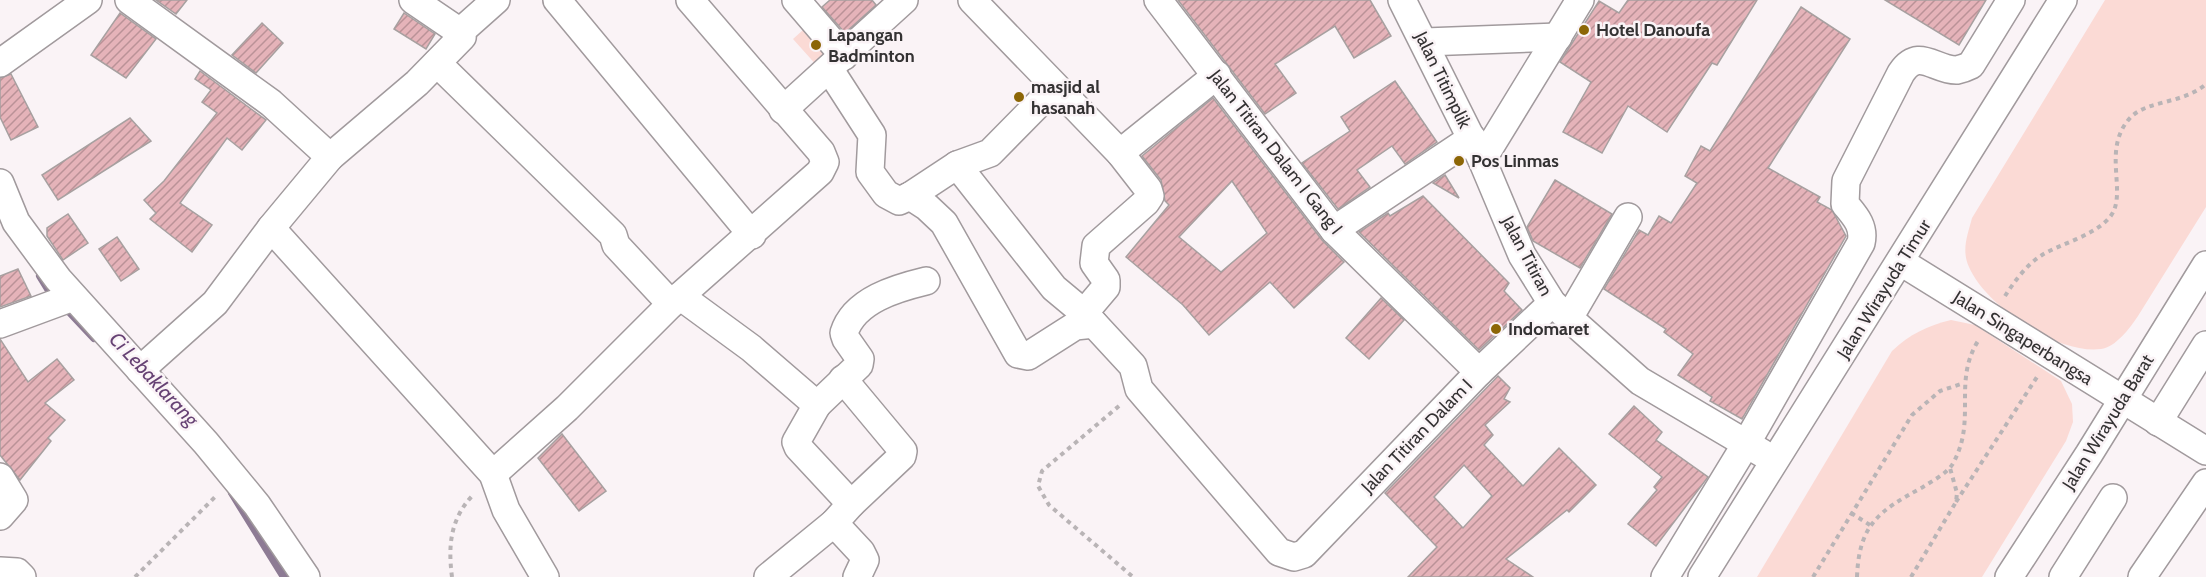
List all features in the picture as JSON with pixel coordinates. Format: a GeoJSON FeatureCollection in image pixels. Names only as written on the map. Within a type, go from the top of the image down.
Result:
{"type":"FeatureCollection","features":[{"type":"Feature","properties":{"kind":"street"},"geometry":{"type":"LineString","coordinates":[[0,63],[87,0]]}},
{"type":"Feature","properties":{"kind":"street"},"geometry":{"type":"LineString","coordinates":[[129,0],[271,102],[330,157]]}},
{"type":"Feature","properties":{"kind":"street"},"geometry":{"type":"LineString","coordinates":[[140,370],[215,303],[271,228],[330,157],[437,63],[462,37],[460,32],[413,0]]}},
{"type":"Feature","properties":{"kind":"street"},"geometry":{"type":"LineString","coordinates":[[460,32],[496,0]]}},
{"type":"Feature","properties":{"kind":"street"},"geometry":{"type":"LineString","coordinates":[[557,0],[752,235]]}},
{"type":"Feature","properties":{"kind":"street"},"geometry":{"type":"LineString","coordinates":[[493,474],[567,408],[675,300],[752,235],[820,172],[825,162],[821,152],[690,0]]}},
{"type":"Feature","properties":{"kind":"street"},"geometry":{"type":"LineString","coordinates":[[796,0],[837,63],[872,135],[870,172],[886,194],[899,201],[957,165],[990,153],[1054,88]]}},
{"type":"Feature","properties":{"kind":"street"},"geometry":{"type":"LineString","coordinates":[[783,110],[904,0]]}},
{"type":"Feature","properties":{"kind":"street"},"geometry":{"type":"LineString","coordinates":[[910,196],[927,207],[944,223],[1018,354],[1028,356],[1089,319],[1106,287],[1106,280],[1094,263],[1096,246],[1150,196],[1120,153],[1054,88],[972,0]]}},
{"type":"Feature","properties":{"kind":"street","name":"Jalan Titiran Dalam I Gang I"},"geometry":{"type":"LineString","coordinates":[[1158,0],[1218,75],[1334,230],[1479,372]]}},
{"type":"Feature","properties":{"kind":"street","name":"Jalan Titimplik"},"geometry":{"type":"LineString","coordinates":[[1402,0],[1477,149]]}},
{"type":"Feature","properties":{"kind":"street"},"geometry":{"type":"LineString","coordinates":[[1334,230],[1477,149],[1558,38],[1580,0]]}},
{"type":"Feature","properties":{"kind":"street"},"geometry":{"type":"LineString","coordinates":[[1665,577],[1746,444],[1861,243],[1863,232],[1858,219],[1845,204],[1846,181],[1906,64],[1920,60],[1957,70],[1971,65],[2011,0]]}},
{"type":"Feature","properties":{"kind":"street","name":"Jalan Wirayuda Timur"},"geometry":{"type":"LineString","coordinates":[[1702,577],[2063,0]]}},
{"type":"Feature","properties":{"kind":"street"},"geometry":{"type":"LineString","coordinates":[[1425,42],[1558,38]]}},
{"type":"Feature","properties":{"kind":"street"},"geometry":{"type":"LineString","coordinates":[[437,63],[613,235],[616,246],[675,300],[751,348],[818,405]]}},
{"type":"Feature","properties":{"kind":"street"},"geometry":{"type":"LineString","coordinates":[[1120,153],[1218,75]]}},
{"type":"Feature","properties":{"kind":"street","name":"Jalan Titiran"},"geometry":{"type":"LineString","coordinates":[[1477,149],[1522,255],[1560,310],[1640,381],[1776,461]]}},
{"type":"Feature","properties":{"kind":"street"},"geometry":{"type":"LineString","coordinates":[[957,165],[1054,288],[1089,319],[1133,366],[1139,389],[1288,562]]}},
{"type":"Feature","properties":{"kind":"street"},"geometry":{"type":"LineString","coordinates":[[0,183],[16,222],[64,300],[140,370],[257,505],[306,577]]}},
{"type":"Feature","properties":{"kind":"street","name":"Jalan Titiran Dalam I"},"geometry":{"type":"LineString","coordinates":[[1288,562],[1304,554],[1479,372],[1560,310],[1628,217]]}},
{"type":"Feature","properties":{"kind":"street"},"geometry":{"type":"LineString","coordinates":[[271,228],[493,474],[506,510],[545,577]]}},
{"type":"Feature","properties":{"kind":"street","name":"Jalan Singaperbangsa"},"geometry":{"type":"LineString","coordinates":[[1901,262],[2123,400],[2165,411],[2206,451]]}},
{"type":"Feature","properties":{"kind":"street","name":"Jalan Wirayuda Barat"},"geometry":{"type":"LineString","coordinates":[[2009,577],[2123,400],[2206,265]]}},
{"type":"Feature","properties":{"kind":"street"},"geometry":{"type":"LineString","coordinates":[[857,577],[865,560],[842,513],[796,442],[818,405],[859,365],[860,359],[844,333],[855,315],[881,296],[926,281]]}},
{"type":"Feature","properties":{"kind":"street"},"geometry":{"type":"LineString","coordinates":[[0,324],[64,300]]}},
{"type":"Feature","properties":{"kind":"street"},"geometry":{"type":"LineString","coordinates":[[2165,411],[2206,345]]}},
{"type":"Feature","properties":{"kind":"street"},"geometry":{"type":"LineString","coordinates":[[768,577],[842,513],[902,456],[903,451],[843,379]]}},
{"type":"Feature","properties":{"kind":"street"},"geometry":{"type":"LineString","coordinates":[[0,477],[14,500],[0,516]]}},
{"type":"Feature","properties":{"kind":"street"},"geometry":{"type":"LineString","coordinates":[[2142,577],[2206,483]]}},
{"type":"Feature","properties":{"kind":"street"},"geometry":{"type":"LineString","coordinates":[[2063,577],[2113,498]]}},
{"type":"Feature","properties":{"kind":"street"},"geometry":{"type":"LineString","coordinates":[[0,571],[17,572],[22,577]]}},
{"type":"Feature","properties":{"kind":"path"},"geometry":{"type":"LineString","coordinates":[[1911,577],[1956,502],[2051,355]]}},
{"type":"Feature","properties":{"kind":"path"},"geometry":{"type":"LineString","coordinates":[[1813,577],[1912,415],[1940,391],[1964,383]]}},
{"type":"Feature","properties":{"kind":"path"},"geometry":{"type":"LineString","coordinates":[[1133,577],[1049,505],[1038,486],[1042,471],[1139,389]]}},
{"type":"Feature","properties":{"kind":"path"},"geometry":{"type":"LineString","coordinates":[[1950,468],[1957,493],[1956,502]]}},
{"type":"Feature","properties":{"kind":"path"},"geometry":{"type":"LineString","coordinates":[[452,577],[448,545],[451,530],[466,502],[493,474]]}},
{"type":"Feature","properties":{"kind":"path"},"geometry":{"type":"LineString","coordinates":[[135,577],[216,496]]}},
{"type":"Feature","properties":{"kind":"path"},"geometry":{"type":"LineString","coordinates":[[1851,513],[1870,525]]}},
{"type":"Feature","properties":{"kind":"shaded area"},"geometry":{"type":"Polygon","coordinates":[[[2105,0],[2206,0],[2206,207],[2127,331],[2112,345],[2101,349],[2084,349],[2045,336],[2006,311],[1978,282],[1969,267],[1965,248],[1972,218],[2105,0]]]}},
{"type":"Feature","properties":{"kind":"shaded area","name":"Lapangan Badminton"},"geometry":{"type":"Polygon","coordinates":[[[812,22],[838,52],[819,68],[793,39],[812,22]]]}},
{"type":"Feature","properties":{"kind":"shaded area"},"geometry":{"type":"Polygon","coordinates":[[[1951,320],[1975,325],[2061,381],[2072,404],[2073,422],[2066,441],[1982,577],[1757,577],[1892,351],[1919,331],[1951,320]]]}},
{"type":"Feature","properties":{"kind":"building"},"geometry":{"type":"Polygon","coordinates":[[[156,0],[187,0],[176,14],[156,0]]]}},
{"type":"Feature","properties":{"kind":"building"},"geometry":{"type":"Polygon","coordinates":[[[830,0],[872,0],[876,5],[845,33],[822,7],[830,0]]]}},
{"type":"Feature","properties":{"kind":"building"},"geometry":{"type":"Polygon","coordinates":[[[1178,0],[1370,0],[1391,36],[1354,58],[1335,26],[1275,64],[1296,93],[1265,114],[1178,0]]]}},
{"type":"Feature","properties":{"kind":"building"},"geometry":{"type":"Polygon","coordinates":[[[1628,0],[1757,0],[1717,65],[1712,63],[1667,132],[1628,106],[1602,153],[1563,132],[1591,82],[1560,62],[1599,1],[1619,13],[1628,0]]]}},
{"type":"Feature","properties":{"kind":"building"},"geometry":{"type":"Polygon","coordinates":[[[1885,0],[1986,0],[1959,45],[1885,0]]]}},
{"type":"Feature","properties":{"kind":"building"},"geometry":{"type":"Polygon","coordinates":[[[1801,7],[1850,39],[1768,168],[1820,197],[1817,202],[1832,210],[1846,236],[1742,419],[1710,401],[1712,397],[1678,375],[1693,354],[1664,332],[1666,329],[1604,289],[1639,230],[1648,235],[1659,216],[1671,223],[1697,183],[1685,176],[1701,146],[1710,151],[1801,7]]]}},
{"type":"Feature","properties":{"kind":"building"},"geometry":{"type":"Polygon","coordinates":[[[120,13],[156,39],[126,78],[91,55],[120,13]]]}},
{"type":"Feature","properties":{"kind":"building"},"geometry":{"type":"Polygon","coordinates":[[[404,13],[435,34],[426,49],[394,29],[404,13]]]}},
{"type":"Feature","properties":{"kind":"building"},"geometry":{"type":"Polygon","coordinates":[[[262,23],[283,43],[256,73],[232,55],[262,23]]]}},
{"type":"Feature","properties":{"kind":"building"},"geometry":{"type":"Polygon","coordinates":[[[200,71],[266,120],[242,150],[227,138],[180,203],[212,225],[192,252],[150,219],[156,213],[144,200],[164,181],[217,113],[202,102],[211,90],[195,79],[200,71]]]}},
{"type":"Feature","properties":{"kind":"building"},"geometry":{"type":"Polygon","coordinates":[[[11,74],[38,127],[11,140],[0,117],[0,78],[11,74]]]}},
{"type":"Feature","properties":{"kind":"building"},"geometry":{"type":"Polygon","coordinates":[[[1395,81],[1437,142],[1405,164],[1392,146],[1357,170],[1370,187],[1338,209],[1302,163],[1350,131],[1341,117],[1395,81]]]}},
{"type":"Feature","properties":{"kind":"building"},"geometry":{"type":"Polygon","coordinates":[[[1213,98],[1322,240],[1344,262],[1294,308],[1270,282],[1209,335],[1183,305],[1126,257],[1169,205],[1165,201],[1161,180],[1142,156],[1213,98]],[[1232,181],[1179,237],[1221,272],[1267,233],[1232,181]]]}},
{"type":"Feature","properties":{"kind":"building"},"geometry":{"type":"Polygon","coordinates":[[[130,118],[151,141],[58,200],[42,175],[130,118]]]}},
{"type":"Feature","properties":{"kind":"building"},"geometry":{"type":"Polygon","coordinates":[[[1445,175],[1459,198],[1433,183],[1445,175]]]}},
{"type":"Feature","properties":{"kind":"building"},"geometry":{"type":"Polygon","coordinates":[[[1555,180],[1612,214],[1580,268],[1533,241],[1527,227],[1555,180]]]}},
{"type":"Feature","properties":{"kind":"building"},"geometry":{"type":"Polygon","coordinates":[[[1423,196],[1509,283],[1504,291],[1522,310],[1479,350],[1359,232],[1388,213],[1390,216],[1423,196]]]}},
{"type":"Feature","properties":{"kind":"building"},"geometry":{"type":"Polygon","coordinates":[[[68,214],[88,243],[63,260],[47,236],[47,228],[68,214]]]}},
{"type":"Feature","properties":{"kind":"building"},"geometry":{"type":"Polygon","coordinates":[[[117,237],[139,269],[121,281],[99,249],[117,237]]]}},
{"type":"Feature","properties":{"kind":"building"},"geometry":{"type":"Polygon","coordinates":[[[18,269],[31,296],[0,307],[0,276],[18,269]]]}},
{"type":"Feature","properties":{"kind":"building"},"geometry":{"type":"Polygon","coordinates":[[[1381,298],[1404,320],[1369,359],[1346,338],[1381,298]]]}},
{"type":"Feature","properties":{"kind":"building"},"geometry":{"type":"Polygon","coordinates":[[[0,339],[28,382],[57,359],[74,380],[45,403],[65,420],[48,438],[51,441],[20,480],[0,455],[0,339]]]}},
{"type":"Feature","properties":{"kind":"building"},"geometry":{"type":"Polygon","coordinates":[[[1498,376],[1510,388],[1504,399],[1510,402],[1485,425],[1493,435],[1484,445],[1523,486],[1559,448],[1596,485],[1569,512],[1567,510],[1506,559],[1533,577],[1408,577],[1437,547],[1385,493],[1498,376]],[[1464,465],[1434,497],[1463,528],[1492,496],[1464,465]]]}},
{"type":"Feature","properties":{"kind":"building"},"geometry":{"type":"Polygon","coordinates":[[[1634,406],[1662,432],[1656,440],[1708,477],[1656,546],[1628,524],[1657,490],[1654,487],[1662,477],[1609,434],[1634,406]]]}},
{"type":"Feature","properties":{"kind":"building"},"geometry":{"type":"Polygon","coordinates":[[[562,434],[606,491],[579,511],[538,458],[562,434]]]}},
{"type":"Feature","properties":{"kind":"waterway","name":"Ci Lebaklarang"},"geometry":{"type":"LineString","coordinates":[[40,276],[48,289],[94,338]]}},
{"type":"Feature","properties":{"kind":"waterway","name":"Ci Lebaklarang"},"geometry":{"type":"LineString","coordinates":[[232,493],[284,577]]}},
{"type":"Feature","properties":{"kind":"place","name":"Hotel Danoufa"},"geometry":{"type":"Point","coordinates":[1584,30]}},
{"type":"Feature","properties":{"kind":"place","name":"Lapangan Badminton"},"geometry":{"type":"Point","coordinates":[816,45]}},
{"type":"Feature","properties":{"kind":"place","name":"masjid al hasanah"},"geometry":{"type":"Point","coordinates":[1019,97]}},
{"type":"Feature","properties":{"kind":"place","name":"Pos Linmas"},"geometry":{"type":"Point","coordinates":[1459,161]}},
{"type":"Feature","properties":{"kind":"place","name":"Indomaret"},"geometry":{"type":"Point","coordinates":[1496,329]}}]}
